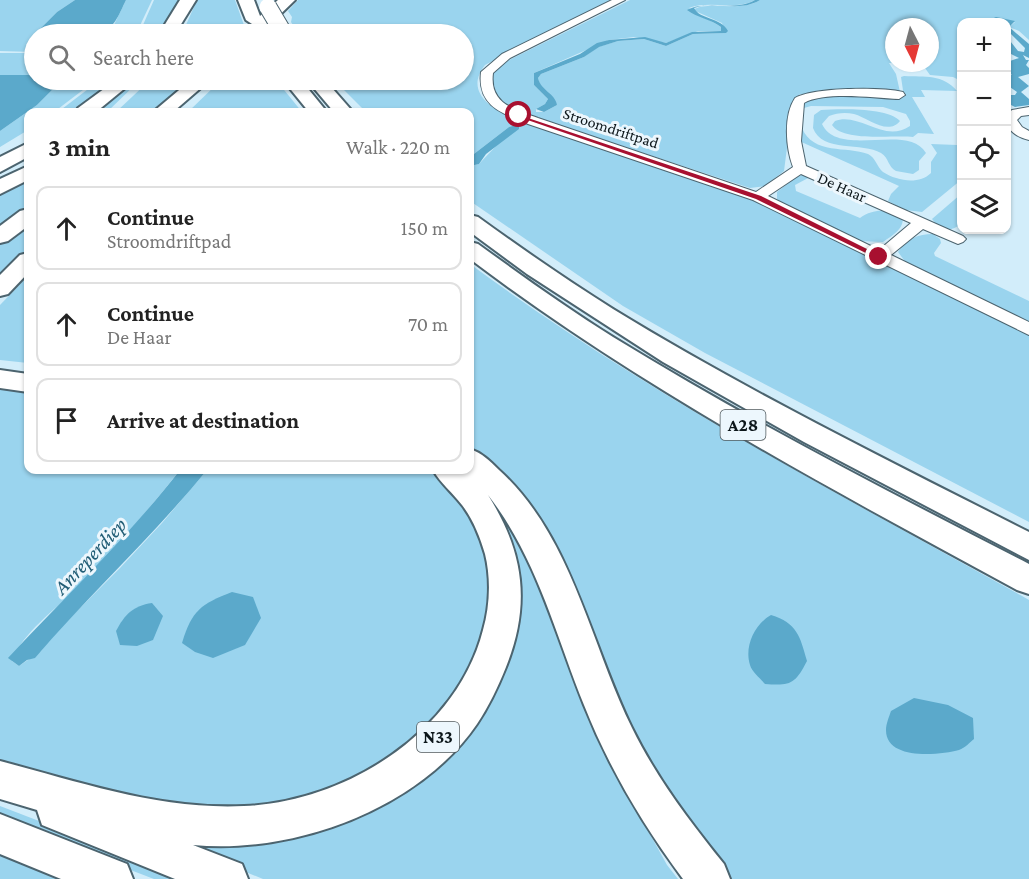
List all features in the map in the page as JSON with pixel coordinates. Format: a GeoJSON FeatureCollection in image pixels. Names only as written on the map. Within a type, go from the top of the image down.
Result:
{"type":"FeatureCollection","features":[{"type":"Feature","properties":{"kind":"highway"},"geometry":{"type":"LineString","coordinates":[[173,24],[189,0]]}},
{"type":"Feature","properties":{"kind":"highway"},"geometry":{"type":"LineString","coordinates":[[181,24],[189,0]]}},
{"type":"Feature","properties":{"kind":"highway"},"geometry":{"type":"LineString","coordinates":[[246,0],[254,24]]}},
{"type":"Feature","properties":{"kind":"highway"},"geometry":{"type":"LineString","coordinates":[[262,24],[287,0]]}},
{"type":"Feature","properties":{"kind":"highway"},"geometry":{"type":"LineString","coordinates":[[267,3],[278,24]]}},
{"type":"Feature","properties":{"kind":"highway"},"geometry":{"type":"LineString","coordinates":[[90,108],[113,90]]}},
{"type":"Feature","properties":{"kind":"highway"},"geometry":{"type":"LineString","coordinates":[[115,108],[135,90]]}},
{"type":"Feature","properties":{"kind":"highway"},"geometry":{"type":"LineString","coordinates":[[167,108],[189,90]]}},
{"type":"Feature","properties":{"kind":"highway"},"geometry":{"type":"LineString","coordinates":[[182,108],[201,90]]}},
{"type":"Feature","properties":{"kind":"highway"},"geometry":{"type":"LineString","coordinates":[[300,90],[315,108]]}},
{"type":"Feature","properties":{"kind":"highway"},"geometry":{"type":"LineString","coordinates":[[325,90],[340,108]]}},
{"type":"Feature","properties":{"kind":"highway"},"geometry":{"type":"LineString","coordinates":[[0,166],[24,151]]}},
{"type":"Feature","properties":{"kind":"highway"},"geometry":{"type":"LineString","coordinates":[[0,188],[24,174]]}},
{"type":"Feature","properties":{"kind":"highway"},"geometry":{"type":"LineString","coordinates":[[0,236],[24,219]]}},
{"type":"Feature","properties":{"kind":"highway","name":"A28"},"geometry":{"type":"LineString","coordinates":[[474,225],[577,298],[686,363],[788,421],[1029,547]]}},
{"type":"Feature","properties":{"kind":"highway","name":"A28"},"geometry":{"type":"LineString","coordinates":[[474,252],[555,310],[669,382],[776,444],[1029,580]]}},
{"type":"Feature","properties":{"kind":"highway"},"geometry":{"type":"LineString","coordinates":[[0,289],[24,264]]}},
{"type":"Feature","properties":{"kind":"highway"},"geometry":{"type":"LineString","coordinates":[[0,366],[24,369]]}},
{"type":"Feature","properties":{"kind":"highway"},"geometry":{"type":"LineString","coordinates":[[0,379],[24,382]]}},
{"type":"Feature","properties":{"kind":"highway"},"geometry":{"type":"LineString","coordinates":[[474,464],[505,492],[522,514],[549,568],[579,649],[619,743],[672,832],[710,879]]}},
{"type":"Feature","properties":{"kind":"highway","name":"N33"},"geometry":{"type":"LineString","coordinates":[[0,780],[159,821],[228,828],[282,822],[333,806],[373,788],[411,764],[463,712],[493,659],[503,618],[506,580],[502,552],[496,534],[480,503],[451,474]]}},
{"type":"Feature","properties":{"kind":"highway"},"geometry":{"type":"LineString","coordinates":[[0,789],[227,879]]}},
{"type":"Feature","properties":{"kind":"highway"},"geometry":{"type":"LineString","coordinates":[[0,834],[112,879]]}},
{"type":"Feature","properties":{"kind":"street","name":"Stroomdriftpad"},"geometry":{"type":"LineString","coordinates":[[620,0],[506,56],[487,72],[484,88],[487,95],[500,106],[532,121],[758,197]]}},
{"type":"Feature","properties":{"kind":"street"},"geometry":{"type":"LineString","coordinates":[[800,168],[795,156],[793,140],[797,103],[802,98],[816,95],[899,94]]}},
{"type":"Feature","properties":{"kind":"street"},"geometry":{"type":"LineString","coordinates":[[1029,111],[1017,113],[1010,120],[1013,126],[1029,136]]}},
{"type":"Feature","properties":{"kind":"street","name":"De Haar"},"geometry":{"type":"LineString","coordinates":[[758,197],[800,168],[958,239]]}},
{"type":"Feature","properties":{"kind":"street"},"geometry":{"type":"LineString","coordinates":[[758,197],[1029,329]]}},
{"type":"Feature","properties":{"kind":"street"},"geometry":{"type":"LineString","coordinates":[[879,257],[922,222]]}},
{"type":"Feature","properties":{"kind":"shaded area"},"geometry":{"type":"Polygon","coordinates":[[[0,0],[75,0],[57,12],[45,24],[24,24],[24,52],[0,51],[0,0]]]}},
{"type":"Feature","properties":{"kind":"shaded area"},"geometry":{"type":"Polygon","coordinates":[[[75,0],[126,0],[113,24],[45,24],[57,12],[75,0]]]}},
{"type":"Feature","properties":{"kind":"shaded area"},"geometry":{"type":"Polygon","coordinates":[[[126,0],[152,0],[141,24],[114,24],[126,0]]]}},
{"type":"Feature","properties":{"kind":"shaded area"},"geometry":{"type":"Polygon","coordinates":[[[154,0],[179,0],[165,24],[143,24],[154,0]]]}},
{"type":"Feature","properties":{"kind":"shaded area"},"geometry":{"type":"Polygon","coordinates":[[[197,0],[235,0],[244,24],[186,24],[197,0]]]}},
{"type":"Feature","properties":{"kind":"shaded area"},"geometry":{"type":"Polygon","coordinates":[[[298,0],[610,0],[485,65],[479,76],[478,85],[485,101],[520,122],[527,122],[753,199],[1029,333],[1029,522],[705,353],[623,306],[474,204],[474,165],[479,164],[515,126],[509,127],[474,154],[474,108],[362,108],[344,90],[474,90],[474,24],[292,24],[292,17],[288,11],[298,0]]]}},
{"type":"Feature","properties":{"kind":"shaded area"},"geometry":{"type":"Polygon","coordinates":[[[630,0],[755,0],[739,5],[705,5],[689,8],[721,27],[721,31],[698,31],[666,43],[634,37],[609,40],[534,73],[534,85],[548,99],[545,104],[536,109],[536,112],[544,112],[557,105],[539,83],[538,78],[541,74],[584,57],[598,47],[618,41],[644,39],[666,46],[693,34],[726,33],[722,23],[693,10],[700,7],[743,6],[760,0],[1029,0],[1029,40],[1019,31],[1011,28],[1015,22],[1011,22],[1011,18],[957,18],[957,79],[930,75],[928,72],[939,72],[939,18],[885,18],[885,72],[895,72],[900,92],[800,94],[793,101],[784,171],[765,186],[750,188],[530,116],[507,106],[496,98],[491,76],[507,61],[630,0]]]}},
{"type":"Feature","properties":{"kind":"shaded area"},"geometry":{"type":"Polygon","coordinates":[[[760,0],[744,6],[725,6],[739,5],[760,0]]]}},
{"type":"Feature","properties":{"kind":"shaded area"},"geometry":{"type":"Polygon","coordinates":[[[701,6],[694,8],[701,15],[725,26],[728,31],[726,33],[693,34],[666,46],[644,39],[618,41],[599,47],[584,57],[541,74],[538,78],[542,86],[554,98],[557,105],[544,112],[536,109],[545,104],[548,99],[534,85],[534,73],[580,54],[597,43],[645,37],[666,43],[692,32],[721,31],[721,27],[717,24],[687,10],[695,7],[701,6]]]}},
{"type":"Feature","properties":{"kind":"shaded area"},"geometry":{"type":"Polygon","coordinates":[[[1011,29],[1029,44],[1029,58],[1023,55],[1026,60],[1029,60],[1026,65],[1029,68],[1029,74],[1018,77],[1029,86],[1021,92],[1029,99],[1029,105],[1015,107],[1011,105],[1011,95],[1017,92],[1011,88],[1011,61],[1019,58],[1011,54],[1011,42],[1018,51],[1024,52],[1025,48],[1011,34],[1011,29]]]}},
{"type":"Feature","properties":{"kind":"shaded area"},"geometry":{"type":"Polygon","coordinates":[[[0,53],[24,53],[24,75],[0,75],[0,53]]]}},
{"type":"Feature","properties":{"kind":"shaded area"},"geometry":{"type":"Polygon","coordinates":[[[0,75],[24,75],[24,90],[52,90],[33,108],[24,108],[24,114],[0,131],[0,75]]]}},
{"type":"Feature","properties":{"kind":"shaded area"},"geometry":{"type":"Polygon","coordinates":[[[901,77],[940,79],[957,91],[921,90],[925,97],[912,97],[934,134],[918,133],[913,137],[857,136],[846,134],[832,125],[835,121],[844,119],[891,132],[910,126],[906,114],[883,107],[811,106],[804,108],[802,128],[807,137],[822,146],[868,154],[883,172],[895,178],[908,180],[920,179],[931,173],[931,162],[937,153],[931,144],[957,145],[957,183],[922,212],[905,210],[888,201],[899,186],[797,140],[803,102],[819,97],[904,97],[901,77]]]}},
{"type":"Feature","properties":{"kind":"shaded area"},"geometry":{"type":"Polygon","coordinates":[[[52,90],[83,90],[59,108],[33,108],[52,90]]]}},
{"type":"Feature","properties":{"kind":"shaded area"},"geometry":{"type":"Polygon","coordinates":[[[87,90],[104,90],[81,108],[63,108],[87,90]]]}},
{"type":"Feature","properties":{"kind":"shaded area"},"geometry":{"type":"Polygon","coordinates":[[[118,90],[130,90],[111,108],[96,108],[118,90]]]}},
{"type":"Feature","properties":{"kind":"shaded area"},"geometry":{"type":"Polygon","coordinates":[[[139,90],[184,90],[164,108],[120,108],[139,90]]]}},
{"type":"Feature","properties":{"kind":"shaded area"},"geometry":{"type":"Polygon","coordinates":[[[211,90],[284,90],[299,108],[192,108],[211,90]]]}},
{"type":"Feature","properties":{"kind":"shaded area"},"geometry":{"type":"Polygon","coordinates":[[[821,110],[862,110],[894,116],[900,121],[890,127],[878,125],[860,116],[847,113],[829,116],[822,124],[831,134],[843,139],[905,140],[917,144],[926,153],[919,161],[919,170],[913,174],[896,171],[881,153],[825,141],[813,128],[814,115],[821,110]]]}},
{"type":"Feature","properties":{"kind":"shaded area"},"geometry":{"type":"Polygon","coordinates":[[[24,114],[24,132],[0,147],[0,131],[24,114]]]}},
{"type":"Feature","properties":{"kind":"shaded area"},"geometry":{"type":"Polygon","coordinates":[[[516,125],[519,129],[486,154],[479,164],[474,165],[474,154],[509,127],[516,125]]]}},
{"type":"Feature","properties":{"kind":"shaded area"},"geometry":{"type":"Polygon","coordinates":[[[802,175],[810,177],[795,185],[796,191],[860,218],[880,211],[902,215],[902,224],[883,242],[858,241],[781,203],[777,199],[777,192],[802,175]]]}},
{"type":"Feature","properties":{"kind":"shaded area"},"geometry":{"type":"Polygon","coordinates":[[[24,178],[24,215],[0,232],[0,193],[24,178]]]}},
{"type":"Feature","properties":{"kind":"shaded area"},"geometry":{"type":"Polygon","coordinates":[[[957,197],[957,227],[945,229],[938,226],[932,219],[957,197]]]}},
{"type":"Feature","properties":{"kind":"shaded area"},"geometry":{"type":"Polygon","coordinates":[[[24,228],[24,258],[0,282],[0,244],[24,228]]]}},
{"type":"Feature","properties":{"kind":"shaded area"},"geometry":{"type":"Polygon","coordinates":[[[933,234],[940,239],[941,243],[934,253],[935,256],[1029,301],[1029,322],[907,264],[898,252],[901,247],[913,238],[933,234]]]}},
{"type":"Feature","properties":{"kind":"shaded area"},"geometry":{"type":"Polygon","coordinates":[[[474,267],[604,356],[674,399],[744,441],[1029,600],[1029,879],[727,879],[633,741],[552,544],[533,507],[498,466],[474,449],[474,267]]]}},
{"type":"Feature","properties":{"kind":"shaded area"},"geometry":{"type":"Polygon","coordinates":[[[24,280],[24,363],[0,360],[0,305],[24,280]]]}},
{"type":"Feature","properties":{"kind":"shaded area"},"geometry":{"type":"Polygon","coordinates":[[[0,385],[24,388],[24,474],[177,474],[103,560],[31,631],[12,661],[19,666],[41,651],[53,635],[162,523],[204,474],[437,474],[472,513],[485,545],[490,581],[485,635],[462,684],[424,730],[374,771],[332,792],[222,815],[57,780],[0,761],[0,385]]]}},
{"type":"Feature","properties":{"kind":"shaded area"},"geometry":{"type":"Polygon","coordinates":[[[177,474],[204,474],[35,658],[19,666],[8,658],[118,543],[177,474]]]}},
{"type":"Feature","properties":{"kind":"shaded area"},"geometry":{"type":"Polygon","coordinates":[[[470,474],[497,498],[518,530],[618,776],[667,865],[678,879],[263,879],[158,836],[423,770],[518,575],[507,530],[488,494],[470,474]]]}},
{"type":"Feature","properties":{"kind":"shaded area"},"geometry":{"type":"Polygon","coordinates":[[[232,592],[253,597],[261,618],[245,645],[213,658],[195,652],[182,643],[190,623],[199,610],[213,600],[232,592]]]}},
{"type":"Feature","properties":{"kind":"shaded area"},"geometry":{"type":"Polygon","coordinates":[[[152,603],[163,616],[153,640],[137,646],[120,645],[116,631],[123,620],[140,606],[152,603]]]}},
{"type":"Feature","properties":{"kind":"shaded area"},"geometry":{"type":"Polygon","coordinates":[[[771,615],[792,626],[802,644],[807,661],[799,675],[787,684],[765,684],[754,673],[750,665],[748,650],[752,636],[760,624],[771,615]]]}},
{"type":"Feature","properties":{"kind":"shaded area"},"geometry":{"type":"Polygon","coordinates":[[[914,698],[948,705],[973,718],[974,739],[959,750],[940,753],[915,754],[895,747],[888,740],[886,730],[891,711],[914,698]]]}},
{"type":"Feature","properties":{"kind":"shaded area"},"geometry":{"type":"Polygon","coordinates":[[[0,806],[190,879],[154,879],[0,820],[0,806]]]}},
{"type":"Feature","properties":{"kind":"shaded area"},"geometry":{"type":"Polygon","coordinates":[[[0,847],[80,879],[0,879],[0,847]]]}},
{"type":"Feature","properties":{"kind":"route"},"geometry":{"type":"LineString","coordinates":[[519,115],[758,197],[879,257]]}},
{"type":"Feature","properties":{"kind":"water label","name":"Anreperdiep"},"geometry":{"type":"Point","coordinates":[90,556]}}]}
